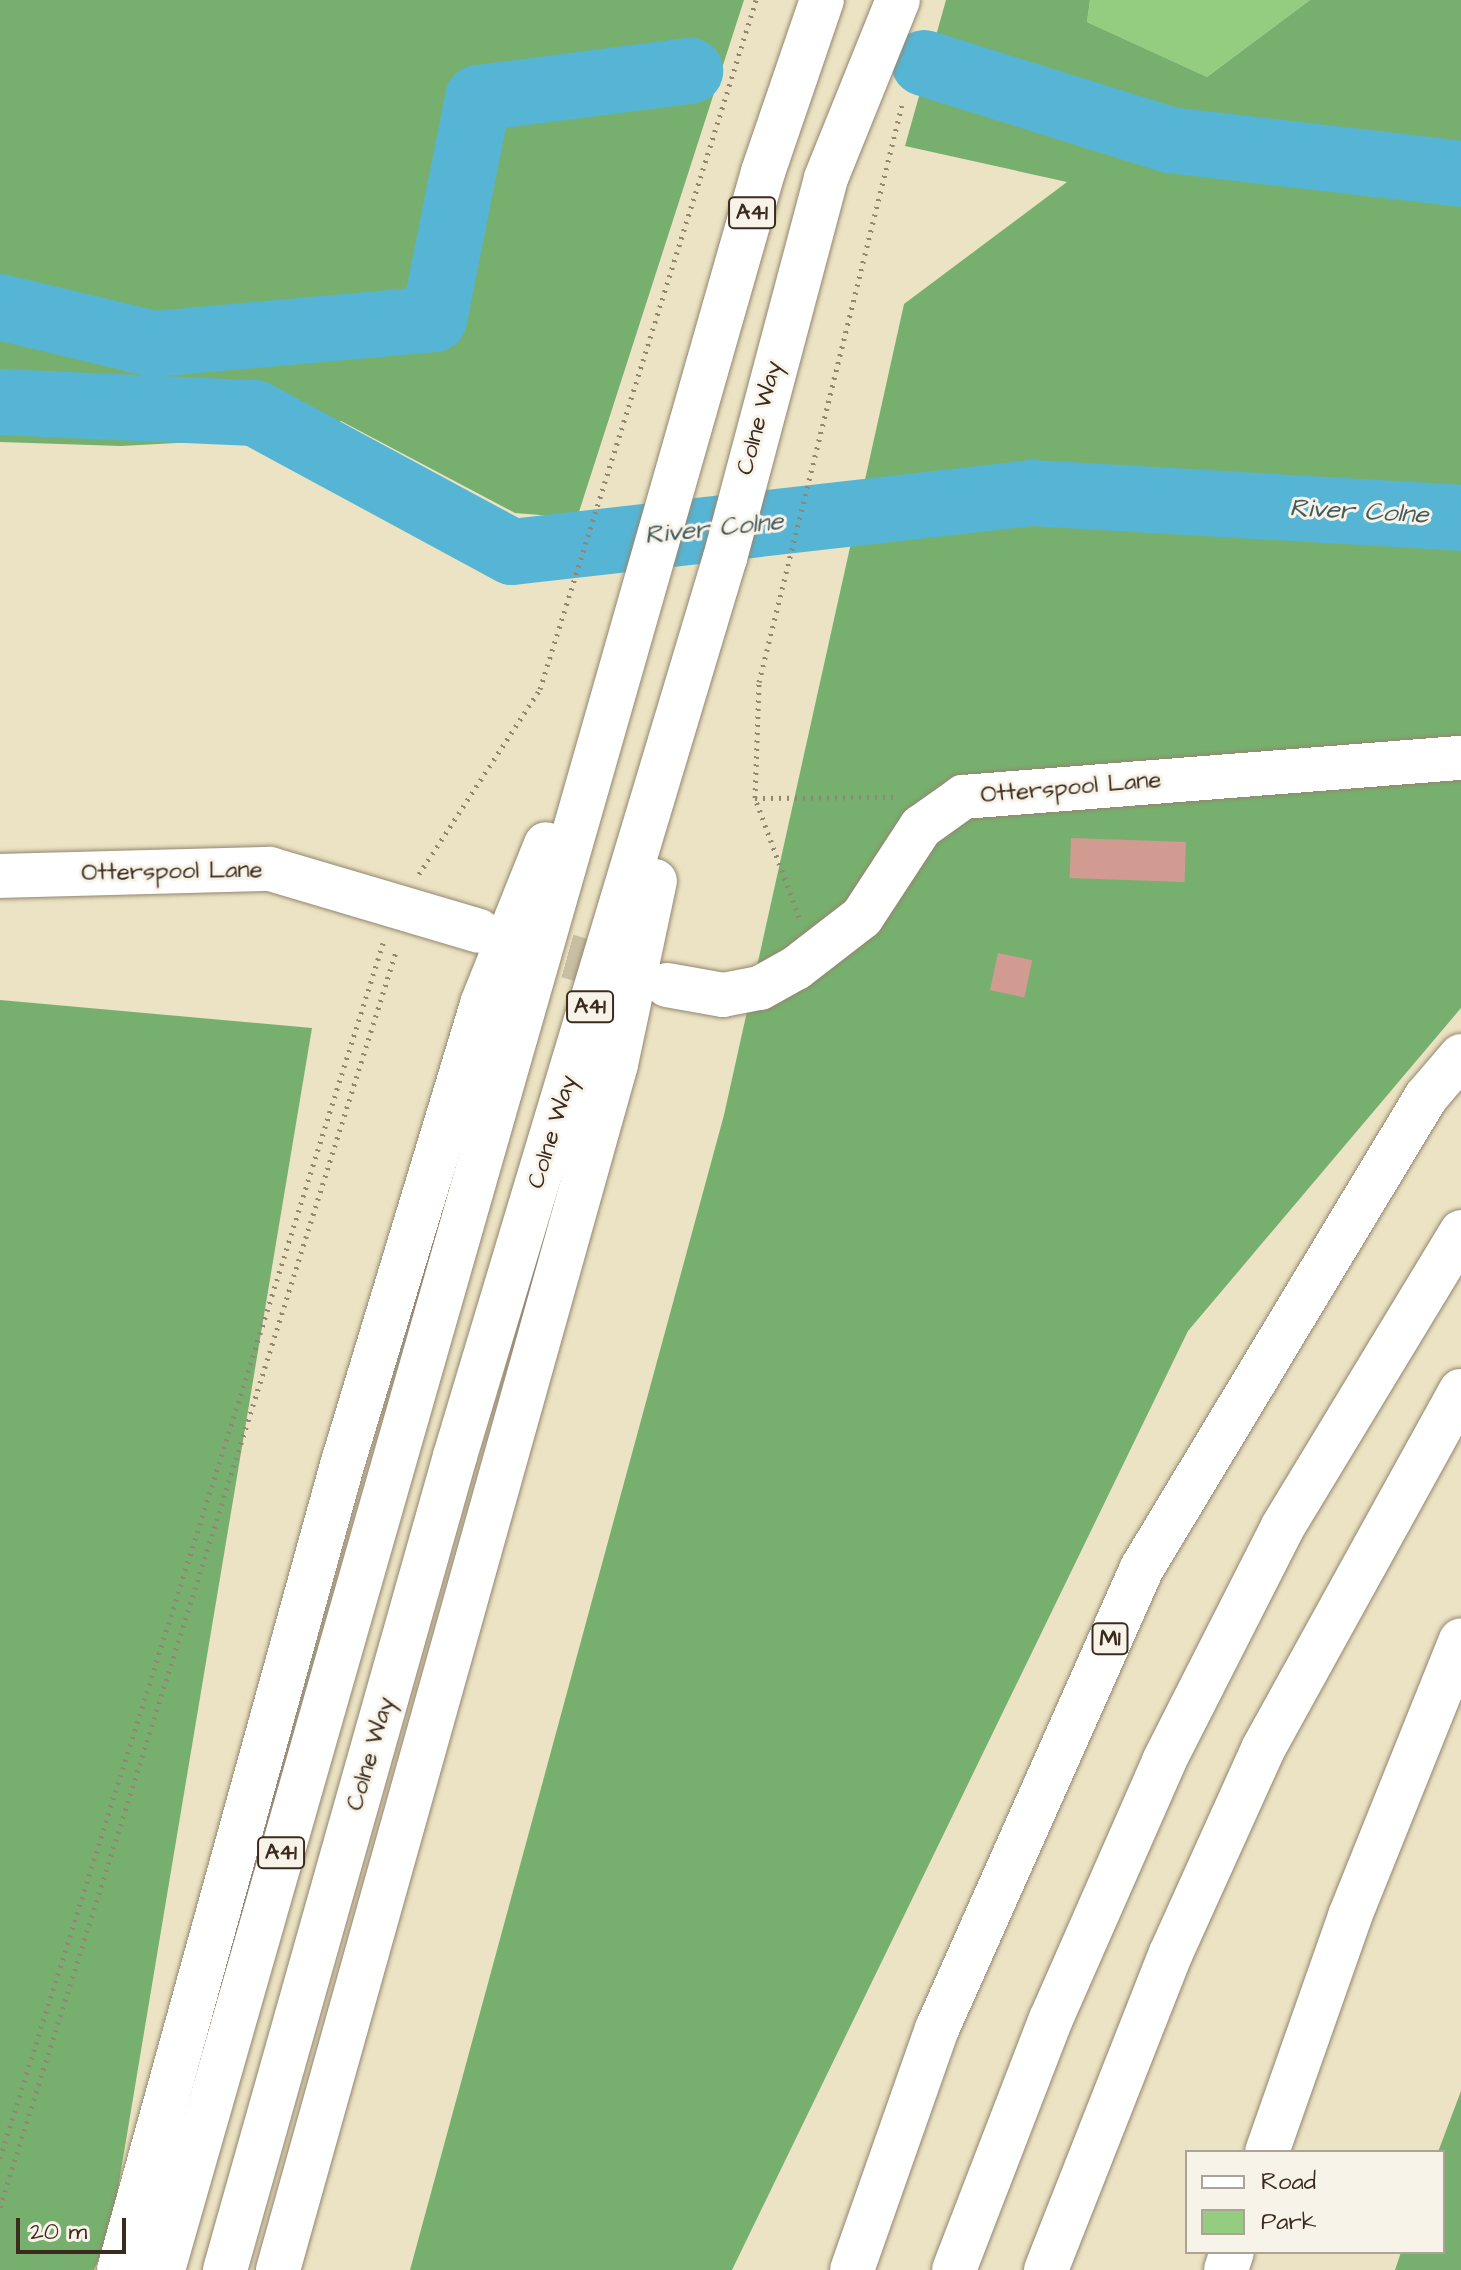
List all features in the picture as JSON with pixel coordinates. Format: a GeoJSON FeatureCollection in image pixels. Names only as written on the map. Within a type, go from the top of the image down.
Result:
{"type":"FeatureCollection","features":[{"type":"Feature","properties":{"kind":"main road","name":"A41"},"geometry":{"type":"LineString","coordinates":[[163,2270],[693,428],[763,172],[822,0]]}},
{"type":"Feature","properties":{"kind":"main road","name":"Colne Way"},"geometry":{"type":"LineString","coordinates":[[225,2270],[455,1456],[725,558],[757,422],[826,178],[898,0]]}},
{"type":"Feature","properties":{"kind":"main road"},"geometry":{"type":"LineString","coordinates":[[278,2270],[616,1064],[725,558]]}},
{"type":"Feature","properties":{"kind":"main road"},"geometry":{"type":"LineString","coordinates":[[119,2270],[343,1462],[482,1004],[640,612]]}},
{"type":"Feature","properties":{"kind":"main road","name":"Otterspool Lane"},"geometry":{"type":"LineString","coordinates":[[667,985],[723,995],[760,988],[813,955],[862,917],[921,827],[963,797],[1461,758]]}},
{"type":"Feature","properties":{"kind":"main road","name":"Otterspool Lane"},"geometry":{"type":"LineString","coordinates":[[0,876],[270,869],[479,931]]}},
{"type":"Feature","properties":{"kind":"main road","name":"M1"},"geometry":{"type":"LineString","coordinates":[[852,2270],[937,2029],[1142,1568],[1426,1097],[1461,1056]]}},
{"type":"Feature","properties":{"kind":"main road"},"geometry":{"type":"LineString","coordinates":[[954,2270],[1051,2019],[1164,1761],[1282,1528],[1461,1232]]}},
{"type":"Feature","properties":{"kind":"main road"},"geometry":{"type":"LineString","coordinates":[[1046,2270],[1164,1968],[1263,1749],[1461,1391]]}},
{"type":"Feature","properties":{"kind":"main road"},"geometry":{"type":"LineString","coordinates":[[1268,2150],[1350,1916],[1461,1640]]}},
{"type":"Feature","properties":{"kind":"path"},"geometry":{"type":"LineString","coordinates":[[0,2158],[404,909],[545,675],[756,0]]}},
{"type":"Feature","properties":{"kind":"path"},"geometry":{"type":"LineString","coordinates":[[813,955],[755,798],[759,682],[907,88]]}},
{"type":"Feature","properties":{"kind":"path"},"geometry":{"type":"LineString","coordinates":[[755,798],[904,797]]}},
{"type":"Feature","properties":{"kind":"path"},"geometry":{"type":"LineString","coordinates":[[0,2207],[404,909]]}},
{"type":"Feature","properties":{"kind":"green space"},"geometry":{"type":"Polygon","coordinates":[[[0,0],[744,0],[577,518],[515,513],[341,421],[309,436],[121,446],[0,442],[0,0]]]}},
{"type":"Feature","properties":{"kind":"green space"},"geometry":{"type":"Polygon","coordinates":[[[946,0],[1090,0],[1087,22],[1207,77],[1310,0],[1461,0],[1461,1008],[1188,1331],[732,2270],[410,2270],[724,1115],[904,304],[1067,182],[905,146],[946,0]]]}},
{"type":"Feature","properties":{"kind":"green space"},"geometry":{"type":"Polygon","coordinates":[[[1090,0],[1310,0],[1207,77],[1087,22],[1090,0]]]}},
{"type":"Feature","properties":{"kind":"green space"},"geometry":{"type":"Polygon","coordinates":[[[0,1000],[312,1028],[111,2230],[94,2270],[0,2270],[0,1000]]]}},
{"type":"Feature","properties":{"kind":"green space"},"geometry":{"type":"Polygon","coordinates":[[[1461,2091],[1461,2270],[1395,2270],[1400,2254],[1445,2254],[1445,2150],[1439,2150],[1461,2091]]]}},
{"type":"Feature","properties":{"kind":"building"},"geometry":{"type":"Polygon","coordinates":[[[1071,838],[1186,842],[1185,882],[1070,878],[1071,838]]]}},
{"type":"Feature","properties":{"kind":"building"},"geometry":{"type":"Polygon","coordinates":[[[998,953],[1032,960],[1024,997],[990,990],[998,953]]]}},
{"type":"Feature","properties":{"kind":"waterway"},"geometry":{"type":"LineString","coordinates":[[924,63],[1169,140],[1461,174]]}},
{"type":"Feature","properties":{"kind":"waterway"},"geometry":{"type":"LineString","coordinates":[[0,307],[154,344],[434,319],[478,98],[690,71]]}},
{"type":"Feature","properties":{"kind":"waterway","name":"River Colne"},"geometry":{"type":"LineString","coordinates":[[0,402],[255,413],[512,552],[1032,493],[1461,518]]}},
{"type":"Feature","properties":{"kind":"tunnel"},"geometry":{"type":"LineString","coordinates":[[504,938],[638,976]]}}]}
